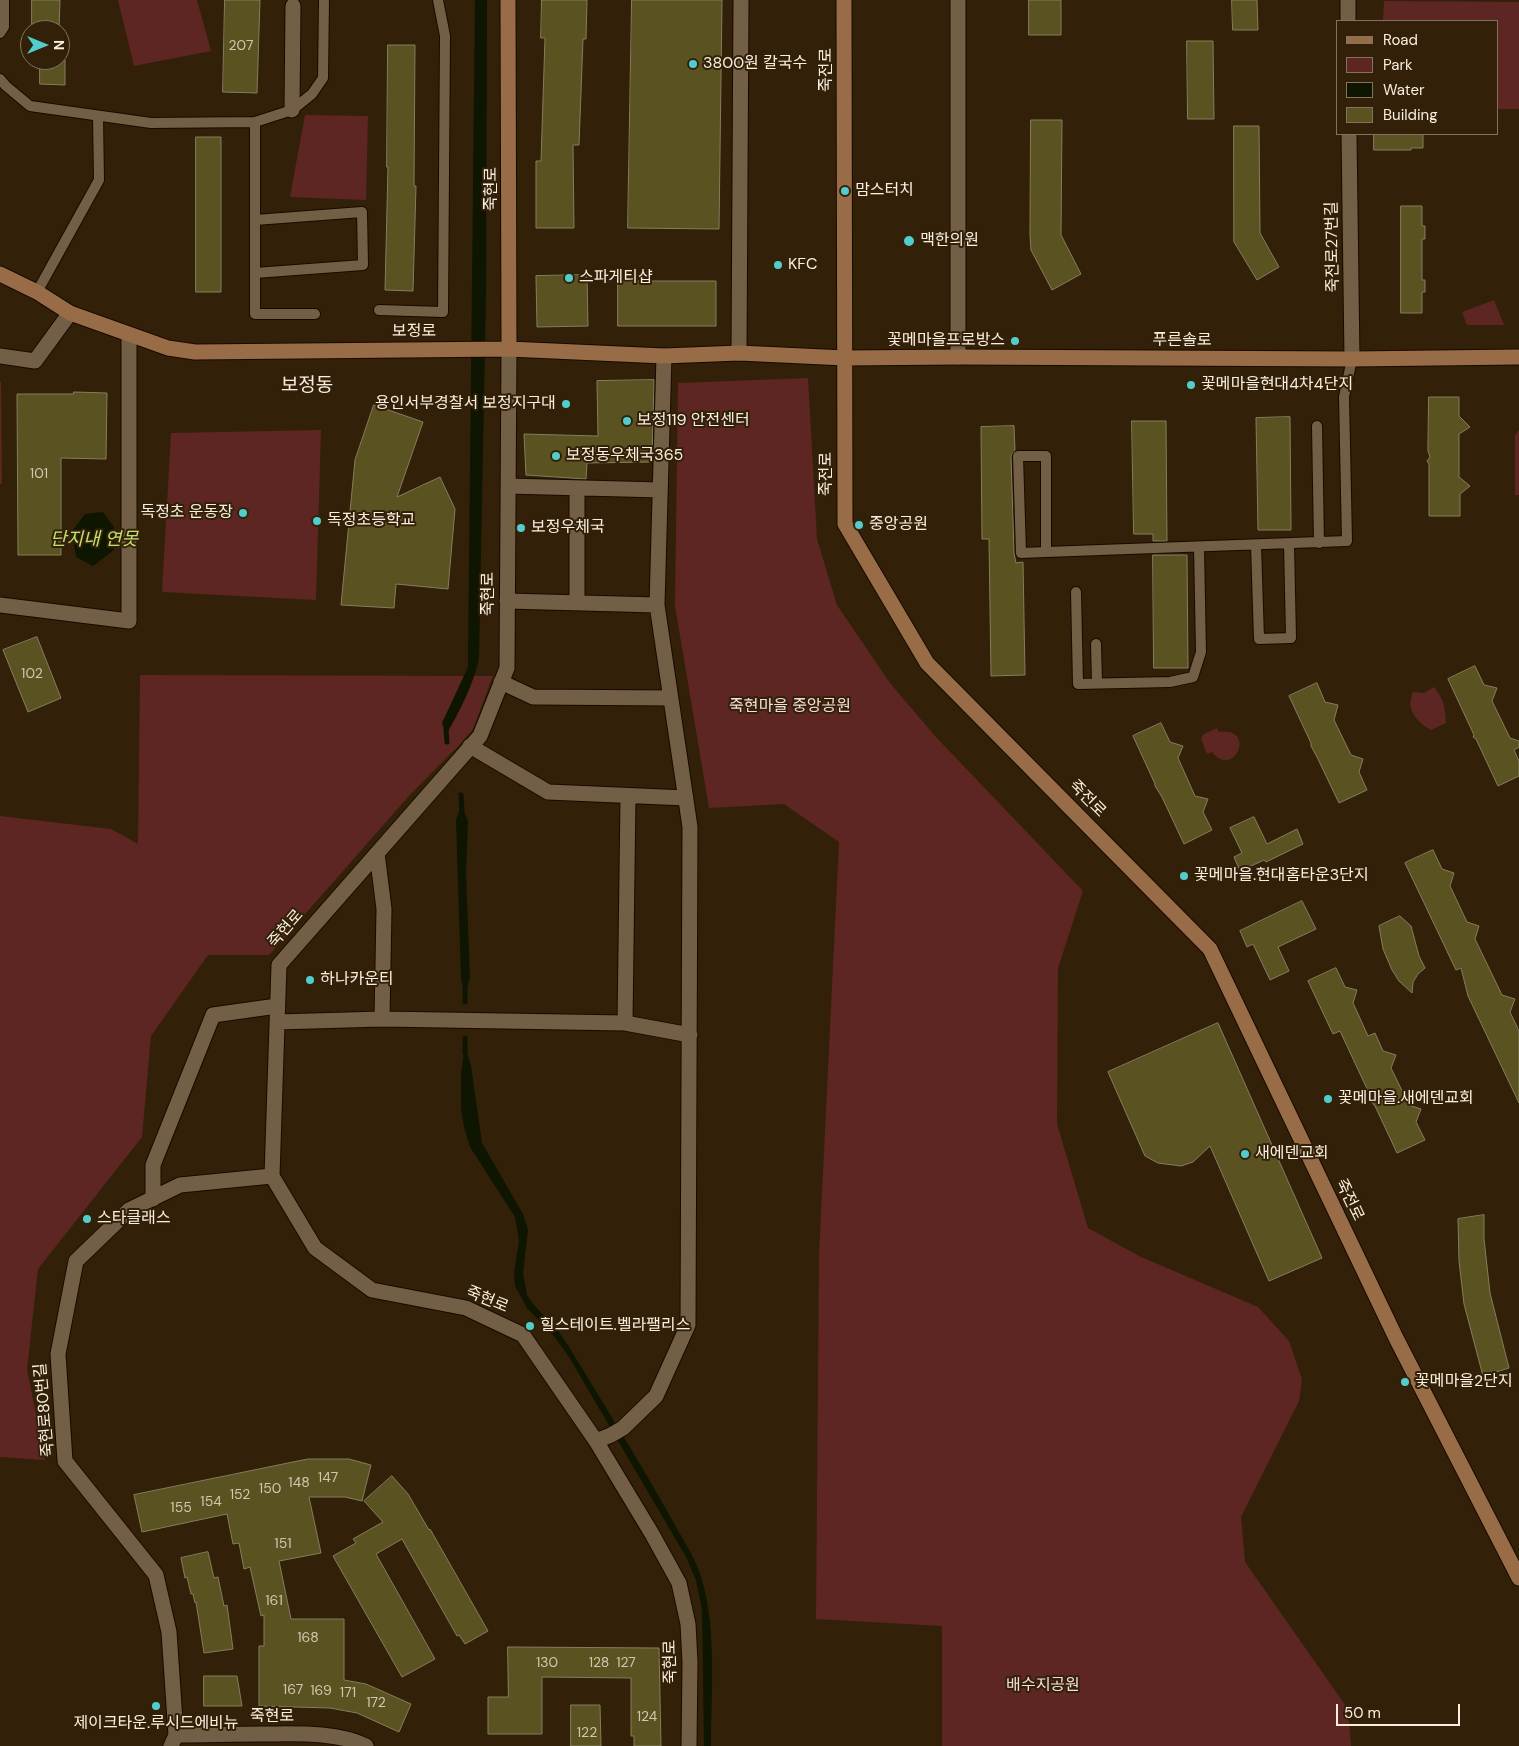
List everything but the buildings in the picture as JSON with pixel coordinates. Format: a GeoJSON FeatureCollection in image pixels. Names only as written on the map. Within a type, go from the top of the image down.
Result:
{"type":"FeatureCollection","features":[{"type":"Feature","properties":{"kind":"street","name":"죽현로"},"geometry":{"type":"LineString","coordinates":[[508,0],[509,349],[507,668],[480,736],[279,965],[272,1176],[315,1248],[372,1290],[466,1308],[523,1335],[596,1441],[679,1583],[688,1624],[690,1662],[689,1746]]}},
{"type":"Feature","properties":{"kind":"street"},"geometry":{"type":"LineString","coordinates":[[739,353],[741,0]]}},
{"type":"Feature","properties":{"kind":"street","name":"죽전로"},"geometry":{"type":"LineString","coordinates":[[844,0],[844,524],[927,663],[1210,949],[1396,1338],[1519,1578]]}},
{"type":"Feature","properties":{"kind":"street"},"geometry":{"type":"LineString","coordinates":[[958,0],[958,357]]}},
{"type":"Feature","properties":{"kind":"street"},"geometry":{"type":"LineString","coordinates":[[1348,0],[1348,20]]}},
{"type":"Feature","properties":{"kind":"street"},"geometry":{"type":"LineString","coordinates":[[292,110],[293,6]]}},
{"type":"Feature","properties":{"kind":"street","name":"죽전로27번길"},"geometry":{"type":"LineString","coordinates":[[1349,135],[1352,359]]}},
{"type":"Feature","properties":{"kind":"street","name":"보정로"},"geometry":{"type":"LineString","coordinates":[[0,274],[37,292],[70,313],[168,348],[195,352],[509,349],[664,356],[739,353],[845,358]]}},
{"type":"Feature","properties":{"kind":"street"},"geometry":{"type":"LineString","coordinates":[[0,356],[35,361],[70,313]]}},
{"type":"Feature","properties":{"kind":"street"},"geometry":{"type":"LineString","coordinates":[[0,605],[130,620],[130,336]]}},
{"type":"Feature","properties":{"kind":"street"},"geometry":{"type":"LineString","coordinates":[[596,1441],[617,1432],[656,1396],[688,1325],[690,827],[658,605],[664,356]]}},
{"type":"Feature","properties":{"kind":"street","name":"푸른솔로"},"geometry":{"type":"LineString","coordinates":[[845,358],[1519,358]]}},
{"type":"Feature","properties":{"kind":"street"},"geometry":{"type":"LineString","coordinates":[[508,486],[660,490]]}},
{"type":"Feature","properties":{"kind":"street"},"geometry":{"type":"LineString","coordinates":[[577,488],[577,603]]}},
{"type":"Feature","properties":{"kind":"street"},"geometry":{"type":"LineString","coordinates":[[507,601],[658,605]]}},
{"type":"Feature","properties":{"kind":"street"},"geometry":{"type":"LineString","coordinates":[[501,682],[533,696],[671,698]]}},
{"type":"Feature","properties":{"kind":"street"},"geometry":{"type":"LineString","coordinates":[[470,746],[548,792],[686,798]]}},
{"type":"Feature","properties":{"kind":"street"},"geometry":{"type":"LineString","coordinates":[[625,1023],[628,796]]}},
{"type":"Feature","properties":{"kind":"street"},"geometry":{"type":"LineString","coordinates":[[377,853],[384,909],[382,1018]]}},
{"type":"Feature","properties":{"kind":"street"},"geometry":{"type":"LineString","coordinates":[[153,1199],[153,1165],[213,1015],[277,1006]]}},
{"type":"Feature","properties":{"kind":"street"},"geometry":{"type":"LineString","coordinates":[[277,1022],[382,1018],[625,1023],[690,1035]]}},
{"type":"Feature","properties":{"kind":"street","name":"죽현로80번길"},"geometry":{"type":"LineString","coordinates":[[173,1741],[169,1632],[156,1575],[65,1461],[58,1354],[76,1261],[130,1210],[180,1185],[272,1176]]}},
{"type":"Feature","properties":{"kind":"street","name":"죽현로"},"geometry":{"type":"LineString","coordinates":[[173,1741],[289,1734],[326,1735],[366,1746]]}},
{"type":"Feature","properties":{"kind":"lane"},"geometry":{"type":"LineString","coordinates":[[0,33],[4,28],[4,0]]}},
{"type":"Feature","properties":{"kind":"lane"},"geometry":{"type":"LineString","coordinates":[[0,79],[30,106],[151,124],[255,122],[292,110],[312,94],[323,78],[324,0]]}},
{"type":"Feature","properties":{"kind":"lane"},"geometry":{"type":"LineString","coordinates":[[379,310],[443,312],[445,36],[438,0]]}},
{"type":"Feature","properties":{"kind":"lane"},"geometry":{"type":"LineString","coordinates":[[37,292],[99,180],[98,117]]}},
{"type":"Feature","properties":{"kind":"lane"},"geometry":{"type":"LineString","coordinates":[[255,122],[255,314],[315,314]]}},
{"type":"Feature","properties":{"kind":"lane"},"geometry":{"type":"LineString","coordinates":[[255,220],[362,212],[363,265],[255,273]]}},
{"type":"Feature","properties":{"kind":"lane"},"geometry":{"type":"LineString","coordinates":[[1046,552],[1046,456],[1018,456],[1021,553],[1347,541],[1344,398],[1352,359]]}},
{"type":"Feature","properties":{"kind":"lane"},"geometry":{"type":"LineString","coordinates":[[1317,426],[1319,542]]}},
{"type":"Feature","properties":{"kind":"lane"},"geometry":{"type":"LineString","coordinates":[[1256,545],[1259,639],[1291,638],[1289,544]]}},
{"type":"Feature","properties":{"kind":"lane"},"geometry":{"type":"LineString","coordinates":[[1076,592],[1078,684],[1170,682],[1193,677],[1201,652],[1199,547]]}},
{"type":"Feature","properties":{"kind":"lane"},"geometry":{"type":"LineString","coordinates":[[1096,644],[1098,683]]}},
{"type":"Feature","properties":{"kind":"green space"},"geometry":{"type":"Polygon","coordinates":[[[118,0],[197,0],[211,51],[134,66],[118,0]]]}},
{"type":"Feature","properties":{"kind":"green space"},"geometry":{"type":"Polygon","coordinates":[[[1384,1],[1519,2],[1519,109],[1499,109],[1499,20],[1383,20],[1384,1]]]}},
{"type":"Feature","properties":{"kind":"green space"},"geometry":{"type":"Polygon","coordinates":[[[305,115],[368,116],[366,200],[290,197],[305,115]]]}},
{"type":"Feature","properties":{"kind":"green space"},"geometry":{"type":"Polygon","coordinates":[[[1494,300],[1504,325],[1467,325],[1462,312],[1494,300]]]}},
{"type":"Feature","properties":{"kind":"green space"},"geometry":{"type":"Polygon","coordinates":[[[808,378],[817,539],[837,605],[890,683],[935,736],[1083,891],[1058,968],[1057,1124],[1088,1228],[1139,1256],[1258,1307],[1289,1341],[1302,1379],[1299,1401],[1241,1517],[1245,1562],[1348,1709],[1351,1746],[942,1746],[942,1626],[816,1619],[819,1255],[839,842],[784,804],[709,808],[675,606],[678,383],[808,378]]]}},
{"type":"Feature","properties":{"kind":"green space"},"geometry":{"type":"Polygon","coordinates":[[[0,382],[2,484],[0,484],[0,382]]]}},
{"type":"Feature","properties":{"kind":"green space","name":"독정초 운동장"},"geometry":{"type":"Polygon","coordinates":[[[321,430],[316,600],[162,592],[171,433],[321,430]]]}},
{"type":"Feature","properties":{"kind":"green space"},"geometry":{"type":"Polygon","coordinates":[[[1519,430],[1519,495],[1515,495],[1515,435],[1519,430]]]}},
{"type":"Feature","properties":{"kind":"green space"},"geometry":{"type":"Polygon","coordinates":[[[140,675],[493,676],[473,729],[408,797],[269,955],[208,955],[151,1036],[142,1137],[38,1269],[27,1369],[45,1460],[0,1457],[0,816],[111,829],[138,844],[140,675]]]}},
{"type":"Feature","properties":{"kind":"green space"},"geometry":{"type":"Polygon","coordinates":[[[1434,687],[1443,704],[1446,723],[1431,730],[1417,719],[1410,704],[1413,692],[1424,693],[1434,687]]]}},
{"type":"Feature","properties":{"kind":"green space"},"geometry":{"type":"Polygon","coordinates":[[[1217,728],[1219,732],[1231,732],[1240,743],[1234,756],[1228,760],[1220,759],[1212,752],[1207,754],[1201,738],[1204,734],[1217,728]]]}},
{"type":"Feature","properties":{"kind":"water"},"geometry":{"type":"Polygon","coordinates":[[[475,0],[487,0],[486,294],[479,658],[470,688],[446,735],[442,723],[468,667],[475,0]]]}},
{"type":"Feature","properties":{"kind":"water","name":"단지내 연못"},"geometry":{"type":"Polygon","coordinates":[[[103,512],[114,527],[114,550],[93,566],[76,557],[72,531],[85,514],[103,512]]]}},
{"type":"Feature","properties":{"kind":"water"},"geometry":{"type":"Polygon","coordinates":[[[461,805],[468,821],[466,873],[470,978],[465,994],[461,979],[456,820],[461,805]]]}},
{"type":"Feature","properties":{"kind":"water"},"geometry":{"type":"Polygon","coordinates":[[[465,1046],[471,1066],[482,1143],[523,1214],[528,1230],[523,1273],[527,1295],[559,1332],[569,1347],[658,1495],[688,1548],[702,1580],[710,1621],[711,1746],[704,1746],[702,1610],[696,1580],[686,1557],[569,1357],[553,1335],[527,1308],[515,1286],[514,1274],[519,1240],[515,1217],[470,1147],[464,1127],[461,1109],[461,1073],[465,1046]]]}},
{"type":"Feature","properties":{"kind":"waterway"},"geometry":{"type":"LineString","coordinates":[[446,730],[447,742]]}},
{"type":"Feature","properties":{"kind":"waterway"},"geometry":{"type":"LineString","coordinates":[[461,795],[462,811]]}},
{"type":"Feature","properties":{"kind":"waterway"},"geometry":{"type":"LineString","coordinates":[[465,987],[465,1002]]}},
{"type":"Feature","properties":{"kind":"waterway"},"geometry":{"type":"LineString","coordinates":[[465,1038],[465,1053]]}},
{"type":"Feature","properties":{"kind":"place","name":"3800원 칼국수"},"geometry":{"type":"Point","coordinates":[693,64]}},
{"type":"Feature","properties":{"kind":"place","name":"맘스터치"},"geometry":{"type":"Point","coordinates":[845,191]}},
{"type":"Feature","properties":{"kind":"place","name":"맥한의원"},"geometry":{"type":"Point","coordinates":[909,241]}},
{"type":"Feature","properties":{"kind":"place","name":"KFC"},"geometry":{"type":"Point","coordinates":[778,265]}},
{"type":"Feature","properties":{"kind":"place","name":"스파게티샵"},"geometry":{"type":"Point","coordinates":[569,278]}},
{"type":"Feature","properties":{"kind":"place","name":"꽃메마을프로방스"},"geometry":{"type":"Point","coordinates":[1015,341]}},
{"type":"Feature","properties":{"kind":"place","name":"꽃메마을현대4차4단지"},"geometry":{"type":"Point","coordinates":[1191,385]}},
{"type":"Feature","properties":{"kind":"place","name":"용인서부경찰서 보정지구대"},"geometry":{"type":"Point","coordinates":[566,404]}},
{"type":"Feature","properties":{"kind":"place","name":"보정119 안전센터"},"geometry":{"type":"Point","coordinates":[627,421]}},
{"type":"Feature","properties":{"kind":"place","name":"보정동우체국365"},"geometry":{"type":"Point","coordinates":[556,456]}},
{"type":"Feature","properties":{"kind":"place","name":"독정초 운동장"},"geometry":{"type":"Point","coordinates":[243,513]}},
{"type":"Feature","properties":{"kind":"place","name":"독정초등학교"},"geometry":{"type":"Point","coordinates":[317,521]}},
{"type":"Feature","properties":{"kind":"place","name":"중앙공원"},"geometry":{"type":"Point","coordinates":[859,525]}},
{"type":"Feature","properties":{"kind":"place","name":"보정우체국"},"geometry":{"type":"Point","coordinates":[521,528]}},
{"type":"Feature","properties":{"kind":"place","name":"꽃메마을.현대홈타운3단지"},"geometry":{"type":"Point","coordinates":[1184,876]}},
{"type":"Feature","properties":{"kind":"place","name":"하나카운티"},"geometry":{"type":"Point","coordinates":[310,980]}},
{"type":"Feature","properties":{"kind":"place","name":"꽃메마을.새에덴교회"},"geometry":{"type":"Point","coordinates":[1328,1099]}},
{"type":"Feature","properties":{"kind":"place","name":"새에덴교회"},"geometry":{"type":"Point","coordinates":[1245,1154]}},
{"type":"Feature","properties":{"kind":"place","name":"스타클래스"},"geometry":{"type":"Point","coordinates":[87,1219]}},
{"type":"Feature","properties":{"kind":"place","name":"힐스테이트.벨라팰리스"},"geometry":{"type":"Point","coordinates":[530,1326]}},
{"type":"Feature","properties":{"kind":"place","name":"꽃메마을2단지"},"geometry":{"type":"Point","coordinates":[1405,1382]}},
{"type":"Feature","properties":{"kind":"place","name":"제이크타운.루시드에비뉴"},"geometry":{"type":"Point","coordinates":[156,1706]}},
{"type":"Feature","properties":{"kind":"district","name":"보정동"},"geometry":{"type":"Point","coordinates":[307,386]}},
{"type":"Feature","properties":{"kind":"park label","name":"죽현마을 중앙공원"},"geometry":{"type":"Point","coordinates":[790,707]}},
{"type":"Feature","properties":{"kind":"park label","name":"배수지공원"},"geometry":{"type":"Point","coordinates":[1043,1686]}}]}
